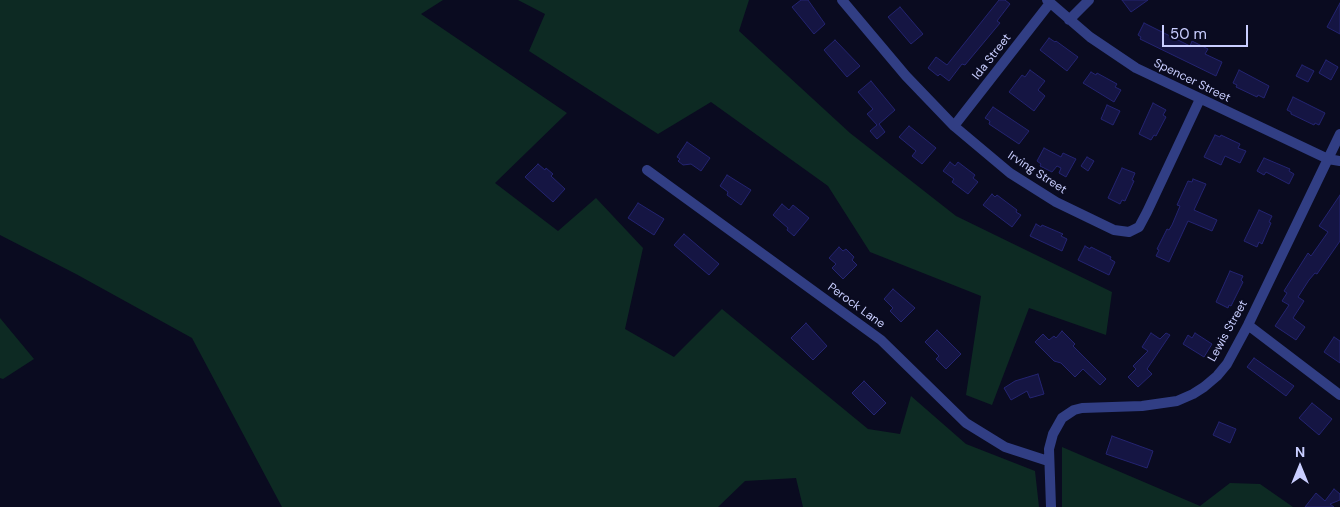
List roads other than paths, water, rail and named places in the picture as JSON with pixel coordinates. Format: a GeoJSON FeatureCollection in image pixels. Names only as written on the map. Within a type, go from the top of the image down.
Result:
{"type":"FeatureCollection","features":[{"type":"Feature","properties":{"kind":"street","name":"Irving Street"},"geometry":{"type":"LineString","coordinates":[[842,0],[906,76],[954,126],[1010,173],[1056,202],[1098,224],[1114,230],[1129,232],[1139,227],[1200,98]]}},
{"type":"Feature","properties":{"kind":"street"},"geometry":{"type":"LineString","coordinates":[[1069,20],[1089,0]]}},
{"type":"Feature","properties":{"kind":"street","name":"Ida Street"},"geometry":{"type":"LineString","coordinates":[[954,126],[1049,2]]}},
{"type":"Feature","properties":{"kind":"street","name":"Spencer Street"},"geometry":{"type":"LineString","coordinates":[[1049,2],[1090,37],[1130,64],[1328,159],[1340,161]]}},
{"type":"Feature","properties":{"kind":"street","name":"Lewis Street"},"geometry":{"type":"LineString","coordinates":[[1051,507],[1049,449],[1057,424],[1069,413],[1091,406],[1162,405],[1177,401],[1193,394],[1217,376],[1227,364],[1248,325],[1340,134]]}},
{"type":"Feature","properties":{"kind":"street","name":"Perock Lane"},"geometry":{"type":"LineString","coordinates":[[647,170],[881,340],[966,423],[1005,447],[1048,461]]}},
{"type":"Feature","properties":{"kind":"street"},"geometry":{"type":"LineString","coordinates":[[1248,325],[1340,395]]}}]}
